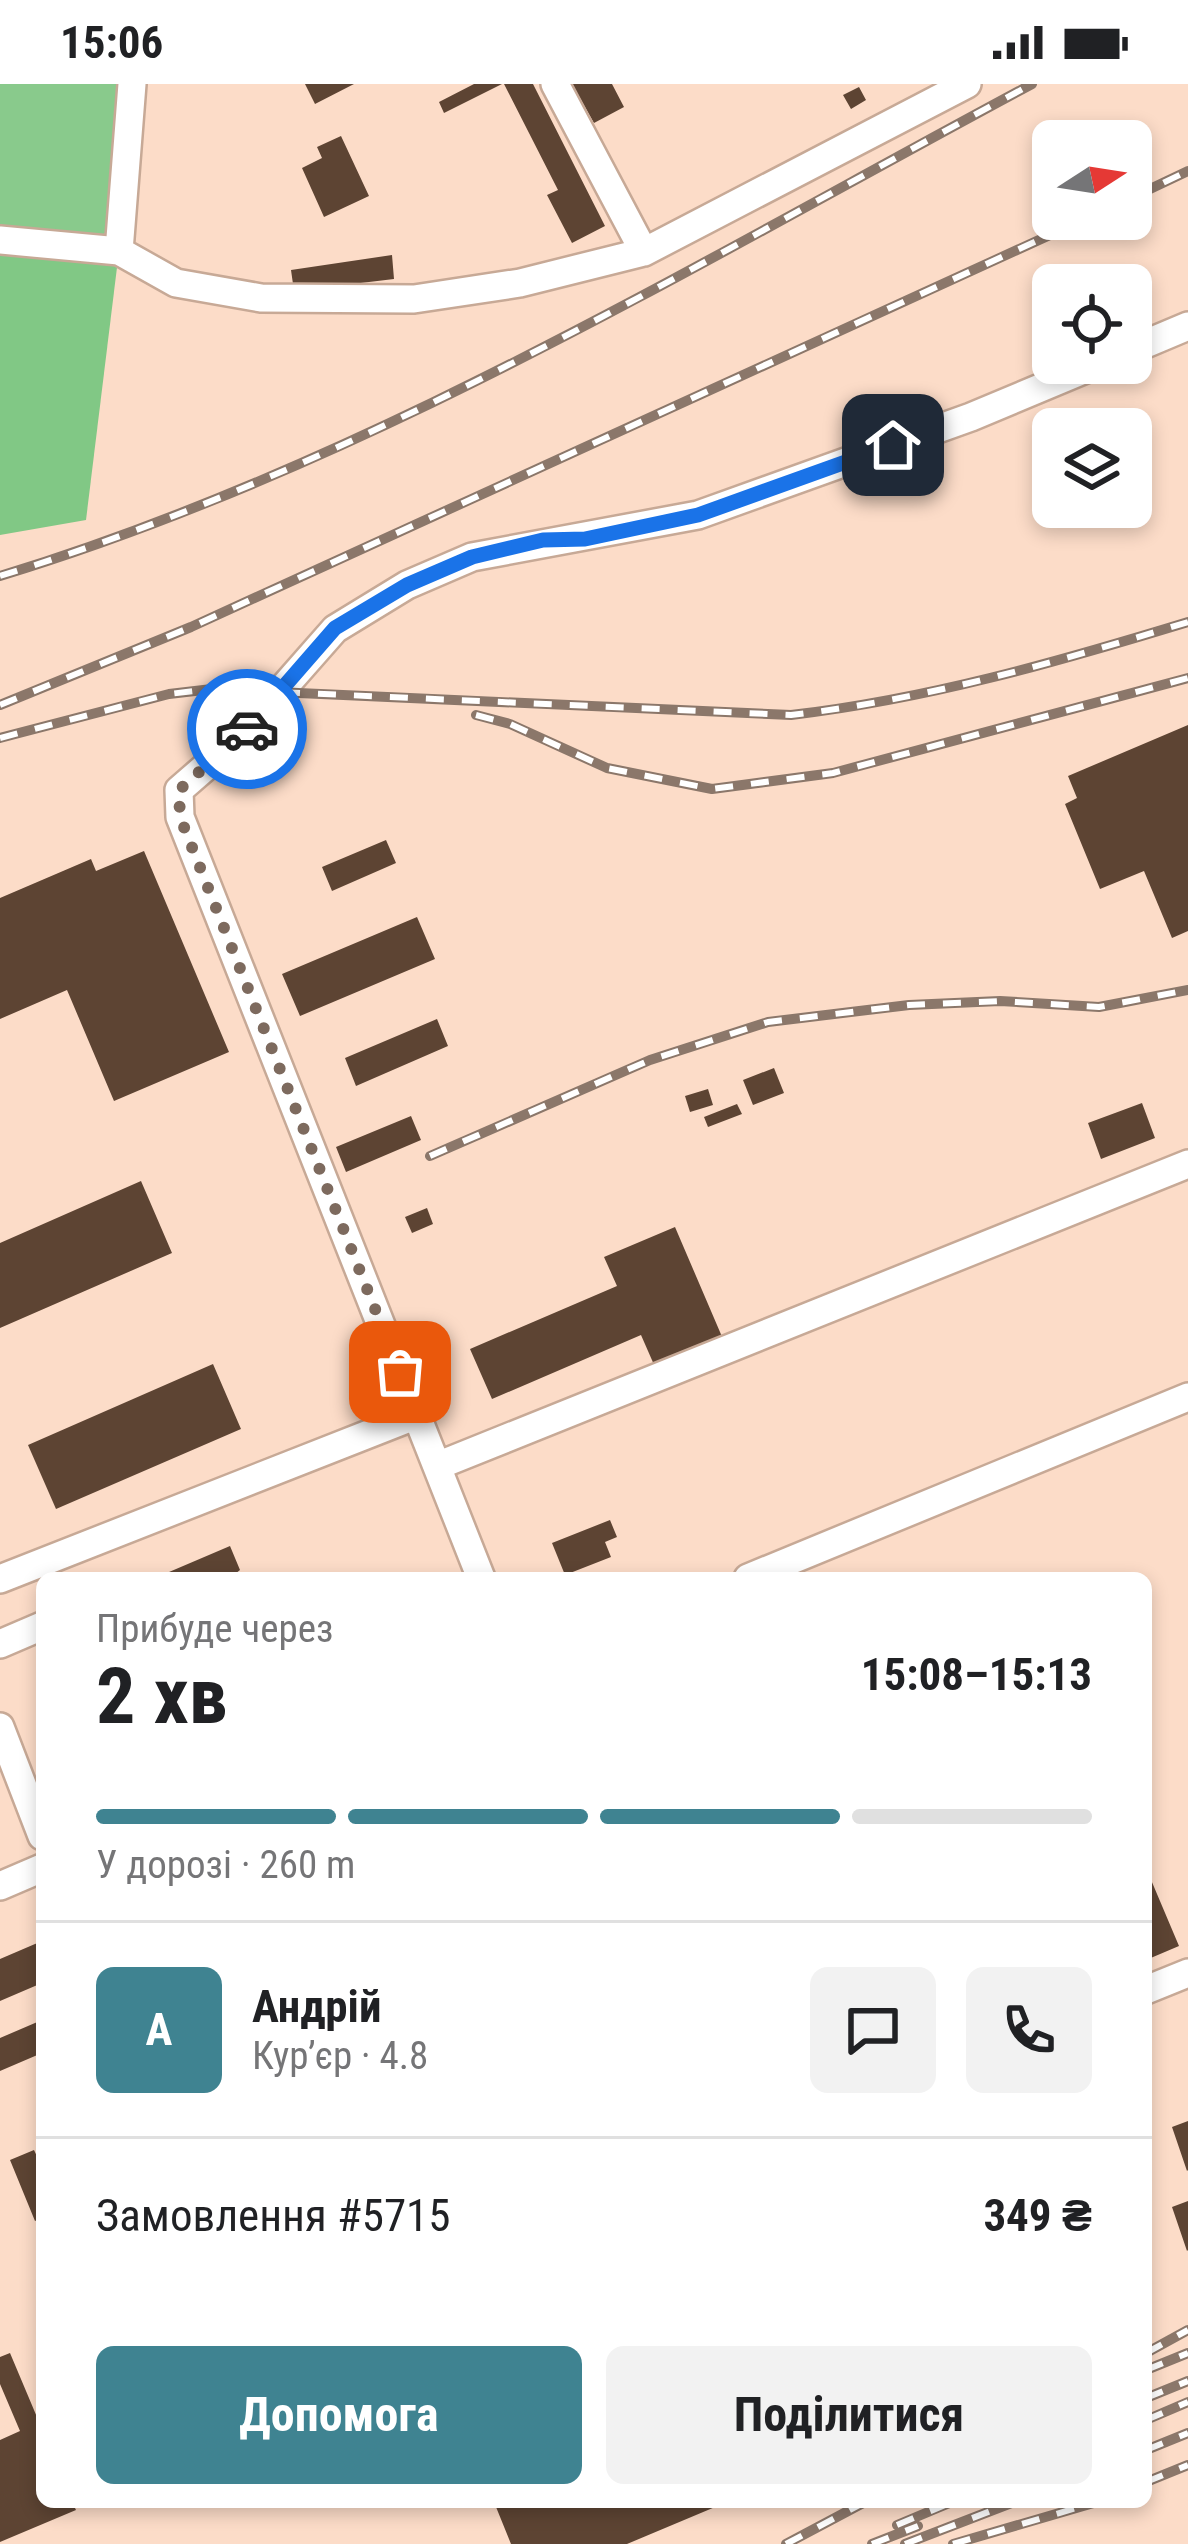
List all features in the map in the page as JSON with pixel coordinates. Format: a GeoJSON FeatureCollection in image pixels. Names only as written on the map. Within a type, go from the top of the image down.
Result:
{"type":"FeatureCollection","features":[{"type":"Feature","properties":{"kind":"street"},"geometry":{"type":"LineString","coordinates":[[119,251],[132,84]]}},
{"type":"Feature","properties":{"kind":"street"},"geometry":{"type":"LineString","coordinates":[[555,84],[644,252]]}},
{"type":"Feature","properties":{"kind":"street"},"geometry":{"type":"LineString","coordinates":[[0,240],[119,251],[176,283],[261,298],[414,299],[520,283],[644,252],[968,84]]}},
{"type":"Feature","properties":{"kind":"street"},"geometry":{"type":"LineString","coordinates":[[1152,341],[1188,326]]}},
{"type":"Feature","properties":{"kind":"street"},"geometry":{"type":"LineString","coordinates":[[479,1572],[180,817],[179,790],[240,737],[335,628],[407,585],[472,557],[525,544],[585,539],[698,515],[1050,384]]}},
{"type":"Feature","properties":{"kind":"street"},"geometry":{"type":"LineString","coordinates":[[437,1466],[1188,1164]]}},
{"type":"Feature","properties":{"kind":"street"},"geometry":{"type":"LineString","coordinates":[[763,1572],[1188,1397]]}},
{"type":"Feature","properties":{"kind":"street"},"geometry":{"type":"LineString","coordinates":[[0,1579],[417,1415]]}},
{"type":"Feature","properties":{"kind":"street"},"geometry":{"type":"LineString","coordinates":[[0,1644],[36,1629]]}},
{"type":"Feature","properties":{"kind":"street"},"geometry":{"type":"LineString","coordinates":[[0,1727],[36,1820]]}},
{"type":"Feature","properties":{"kind":"street"},"geometry":{"type":"LineString","coordinates":[[0,1886],[36,1871]]}},
{"type":"Feature","properties":{"kind":"street"},"geometry":{"type":"LineString","coordinates":[[1152,1988],[1188,1973]]}},
{"type":"Feature","properties":{"kind":"green space"},"geometry":{"type":"Polygon","coordinates":[[[0,84],[132,84],[119,251],[0,240],[0,84]]]}},
{"type":"Feature","properties":{"kind":"green space"},"geometry":{"type":"Polygon","coordinates":[[[0,240],[119,251],[86,520],[0,535],[0,240]]]}},
{"type":"Feature","properties":{"kind":"building"},"geometry":{"type":"Polygon","coordinates":[[[305,84],[354,84],[315,104],[305,84]]]}},
{"type":"Feature","properties":{"kind":"building"},"geometry":{"type":"Polygon","coordinates":[[[474,84],[502,84],[444,113],[439,102],[474,84]]]}},
{"type":"Feature","properties":{"kind":"building"},"geometry":{"type":"Polygon","coordinates":[[[504,84],[533,84],[605,226],[572,243],[547,195],[558,190],[504,84]]]}},
{"type":"Feature","properties":{"kind":"building"},"geometry":{"type":"Polygon","coordinates":[[[572,84],[612,84],[624,107],[594,123],[572,84]]]}},
{"type":"Feature","properties":{"kind":"building"},"geometry":{"type":"Polygon","coordinates":[[[859,87],[866,100],[851,109],[843,95],[859,87]]]}},
{"type":"Feature","properties":{"kind":"building"},"geometry":{"type":"Polygon","coordinates":[[[341,136],[369,196],[324,217],[302,168],[322,158],[317,147],[341,136]]]}},
{"type":"Feature","properties":{"kind":"building"},"geometry":{"type":"Polygon","coordinates":[[[392,255],[394,279],[294,291],[291,270],[392,255]]]}},
{"type":"Feature","properties":{"kind":"building"},"geometry":{"type":"Polygon","coordinates":[[[1188,725],[1188,931],[1172,938],[1144,871],[1100,889],[1065,804],[1077,798],[1068,776],[1188,725]]]}},
{"type":"Feature","properties":{"kind":"building"},"geometry":{"type":"Polygon","coordinates":[[[386,840],[396,863],[332,891],[322,867],[386,840]]]}},
{"type":"Feature","properties":{"kind":"building"},"geometry":{"type":"Polygon","coordinates":[[[144,851],[229,1052],[114,1101],[67,990],[0,1019],[0,898],[91,859],[96,871],[144,851]]]}},
{"type":"Feature","properties":{"kind":"building"},"geometry":{"type":"Polygon","coordinates":[[[417,917],[435,959],[300,1016],[282,974],[417,917]]]}},
{"type":"Feature","properties":{"kind":"building"},"geometry":{"type":"Polygon","coordinates":[[[437,1019],[448,1046],[356,1086],[345,1058],[437,1019]]]}},
{"type":"Feature","properties":{"kind":"building"},"geometry":{"type":"Polygon","coordinates":[[[774,1068],[784,1093],[753,1105],[743,1080],[774,1068]]]}},
{"type":"Feature","properties":{"kind":"building"},"geometry":{"type":"Polygon","coordinates":[[[708,1089],[713,1105],[690,1112],[685,1096],[708,1089]]]}},
{"type":"Feature","properties":{"kind":"building"},"geometry":{"type":"Polygon","coordinates":[[[1142,1103],[1155,1138],[1101,1159],[1088,1123],[1142,1103]]]}},
{"type":"Feature","properties":{"kind":"building"},"geometry":{"type":"Polygon","coordinates":[[[737,1104],[742,1114],[708,1127],[704,1117],[737,1104]]]}},
{"type":"Feature","properties":{"kind":"building"},"geometry":{"type":"Polygon","coordinates":[[[411,1116],[421,1140],[346,1172],[336,1147],[411,1116]]]}},
{"type":"Feature","properties":{"kind":"building"},"geometry":{"type":"Polygon","coordinates":[[[141,1181],[172,1253],[0,1328],[0,1243],[141,1181]]]}},
{"type":"Feature","properties":{"kind":"building"},"geometry":{"type":"Polygon","coordinates":[[[427,1208],[433,1224],[412,1233],[405,1217],[427,1208]]]}},
{"type":"Feature","properties":{"kind":"building"},"geometry":{"type":"Polygon","coordinates":[[[675,1227],[723,1339],[655,1367],[641,1335],[492,1399],[470,1349],[617,1286],[604,1257],[675,1227]]]}},
{"type":"Feature","properties":{"kind":"building"},"geometry":{"type":"Polygon","coordinates":[[[213,1364],[241,1429],[56,1509],[28,1445],[213,1364]]]}},
{"type":"Feature","properties":{"kind":"building"},"geometry":{"type":"Polygon","coordinates":[[[610,1520],[617,1537],[605,1542],[611,1557],[573,1572],[564,1572],[552,1543],[610,1520]]]}},
{"type":"Feature","properties":{"kind":"building"},"geometry":{"type":"Polygon","coordinates":[[[230,1546],[240,1570],[238,1572],[169,1572],[230,1546]]]}},
{"type":"Feature","properties":{"kind":"building"},"geometry":{"type":"Polygon","coordinates":[[[1152,1882],[1179,1946],[1152,1957],[1152,1882]]]}},
{"type":"Feature","properties":{"kind":"building"},"geometry":{"type":"Polygon","coordinates":[[[36,1944],[36,1986],[0,2001],[0,1959],[36,1944]]]}},
{"type":"Feature","properties":{"kind":"building"},"geometry":{"type":"Polygon","coordinates":[[[36,2023],[36,2056],[0,2071],[0,2038],[36,2023]]]}},
{"type":"Feature","properties":{"kind":"building"},"geometry":{"type":"Polygon","coordinates":[[[1188,2121],[1188,2170],[1187,2171],[1172,2127],[1188,2121]]]}},
{"type":"Feature","properties":{"kind":"building"},"geometry":{"type":"Polygon","coordinates":[[[34,2150],[36,2154],[35,2221],[10,2160],[34,2150]]]}},
{"type":"Feature","properties":{"kind":"building"},"geometry":{"type":"Polygon","coordinates":[[[1188,2201],[1188,2250],[1187,2251],[1172,2207],[1188,2201]]]}},
{"type":"Feature","properties":{"kind":"building"},"geometry":{"type":"Polygon","coordinates":[[[10,2353],[36,2415],[36,2508],[76,2510],[0,2542],[0,2440],[20,2431],[0,2384],[0,2357],[10,2353]]]}},
{"type":"Feature","properties":{"kind":"building"},"geometry":{"type":"Polygon","coordinates":[[[496,2508],[713,2508],[627,2544],[511,2544],[496,2508]]]}},
{"type":"Feature","properties":{"kind":"railway"},"geometry":{"type":"LineString","coordinates":[[0,576],[135,530],[399,419],[654,289],[1032,84]]}},
{"type":"Feature","properties":{"kind":"railway"},"geometry":{"type":"LineString","coordinates":[[1152,188],[1188,171]]}},
{"type":"Feature","properties":{"kind":"railway"},"geometry":{"type":"LineString","coordinates":[[0,705],[191,627],[1039,240]]}},
{"type":"Feature","properties":{"kind":"railway"},"geometry":{"type":"LineString","coordinates":[[0,738],[169,694],[212,689],[791,715],[942,689],[1188,622]]}},
{"type":"Feature","properties":{"kind":"railway"},"geometry":{"type":"LineString","coordinates":[[476,715],[510,724],[607,768],[712,789],[833,773],[1188,678]]}},
{"type":"Feature","properties":{"kind":"railway"},"geometry":{"type":"LineString","coordinates":[[430,1156],[650,1060],[768,1022],[909,1005],[1000,1001],[1099,1007],[1188,990]]}},
{"type":"Feature","properties":{"kind":"railway"},"geometry":{"type":"LineString","coordinates":[[1152,2350],[1188,2330]]}},
{"type":"Feature","properties":{"kind":"railway"},"geometry":{"type":"LineString","coordinates":[[1152,2368],[1188,2353]]}},
{"type":"Feature","properties":{"kind":"railway"},"geometry":{"type":"LineString","coordinates":[[1152,2396],[1188,2381]]}},
{"type":"Feature","properties":{"kind":"railway"},"geometry":{"type":"LineString","coordinates":[[1152,2417],[1188,2402]]}},
{"type":"Feature","properties":{"kind":"railway"},"geometry":{"type":"LineString","coordinates":[[1152,2448],[1188,2433]]}},
{"type":"Feature","properties":{"kind":"railway"},"geometry":{"type":"LineString","coordinates":[[1152,2480],[1188,2465]]}},
{"type":"Feature","properties":{"kind":"railway"},"geometry":{"type":"LineString","coordinates":[[786,2544],[854,2508]]}},
{"type":"Feature","properties":{"kind":"railway"},"geometry":{"type":"LineString","coordinates":[[897,2525],[938,2508]]}},
{"type":"Feature","properties":{"kind":"railway"},"geometry":{"type":"LineString","coordinates":[[905,2544],[998,2508]]}},
{"type":"Feature","properties":{"kind":"railway"},"geometry":{"type":"LineString","coordinates":[[953,2544],[1076,2508]]}},
{"type":"Feature","properties":{"kind":"railway"},"geometry":{"type":"LineString","coordinates":[[872,2544],[918,2526]]}},
{"type":"Feature","properties":{"kind":"way so far"},"geometry":{"type":"LineString","coordinates":[[247,729],[179,790],[180,817],[400,1372]]}},
{"type":"Feature","properties":{"kind":"route"},"geometry":{"type":"LineString","coordinates":[[247,729],[335,628],[407,585],[472,557],[543,540],[585,539],[698,515],[893,445]]}}]}
